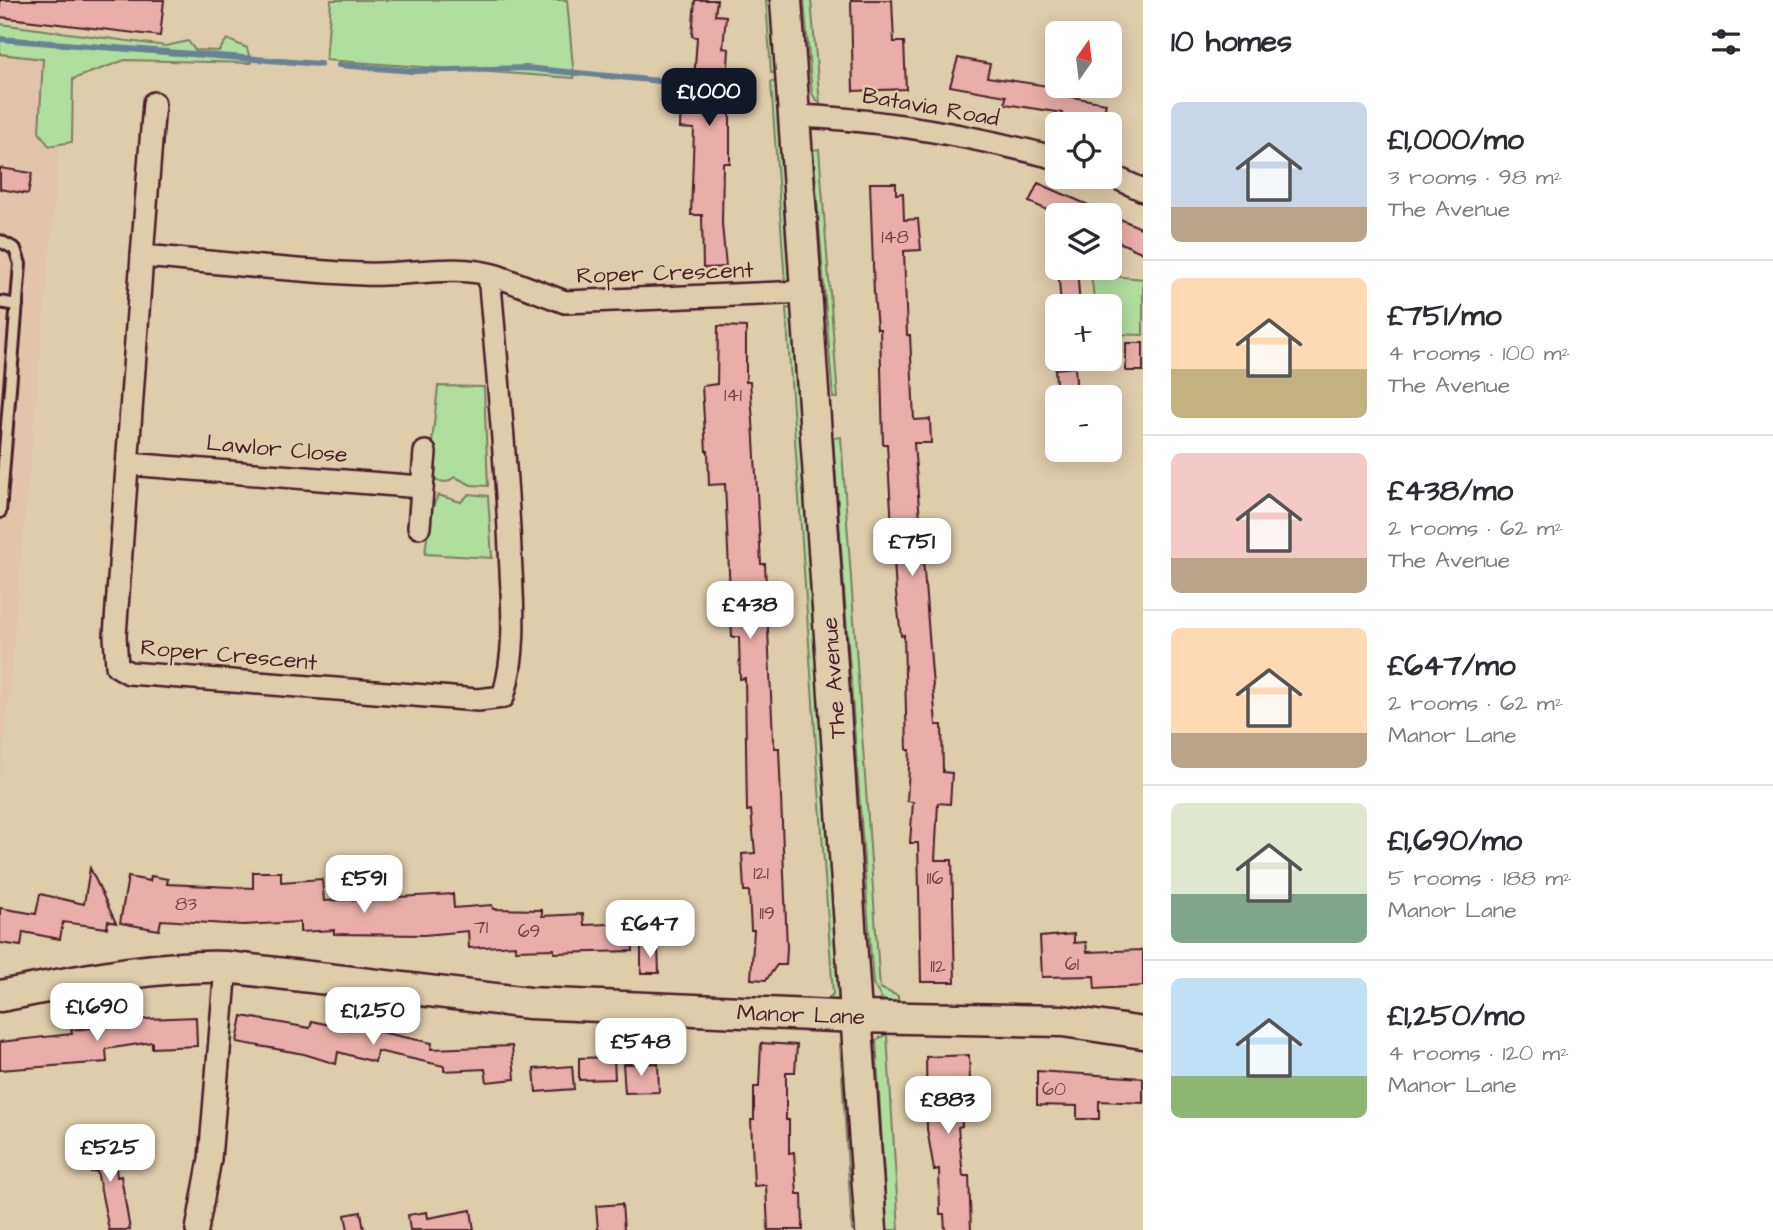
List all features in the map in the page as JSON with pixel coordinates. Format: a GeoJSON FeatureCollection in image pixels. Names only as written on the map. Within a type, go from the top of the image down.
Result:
{"type":"FeatureCollection","features":[{"type":"Feature","properties":{"kind":"street","name":"The Avenue"},"geometry":{"type":"LineString","coordinates":[[786,0],[871,1230]]}},
{"type":"Feature","properties":{"kind":"street"},"geometry":{"type":"LineString","coordinates":[[142,256],[154,103]]}},
{"type":"Feature","properties":{"kind":"street","name":"Batavia Road"},"geometry":{"type":"LineString","coordinates":[[795,116],[839,118],[968,137],[1045,155]]}},
{"type":"Feature","properties":{"kind":"street"},"geometry":{"type":"LineString","coordinates":[[1122,180],[1143,190]]}},
{"type":"Feature","properties":{"kind":"street","name":"Roper Crescent"},"geometry":{"type":"LineString","coordinates":[[489,274],[508,492],[512,587],[513,668],[503,697],[478,700],[129,673],[117,666],[115,636],[142,256],[365,274],[469,270],[489,274],[565,302],[805,292]]}},
{"type":"Feature","properties":{"kind":"street"},"geometry":{"type":"LineString","coordinates":[[419,527],[425,452]]}},
{"type":"Feature","properties":{"kind":"street","name":"Lawlor Close"},"geometry":{"type":"LineString","coordinates":[[128,464],[421,487]]}},
{"type":"Feature","properties":{"kind":"street","name":"Manor Lane"},"geometry":{"type":"LineString","coordinates":[[0,996],[113,975],[184,966],[226,967],[529,1003],[858,1017],[1063,1021],[1143,1033]]}},
{"type":"Feature","properties":{"kind":"street"},"geometry":{"type":"LineString","coordinates":[[197,1230],[210,1160],[226,967]]}},
{"type":"Feature","properties":{"kind":"lane"},"geometry":{"type":"LineString","coordinates":[[0,241],[15,249],[20,264],[0,512]]}},
{"type":"Feature","properties":{"kind":"lane"},"geometry":{"type":"LineString","coordinates":[[0,302],[17,304]]}},
{"type":"Feature","properties":{"kind":"shaded area"},"geometry":{"type":"Polygon","coordinates":[[[0,46],[68,56],[0,787],[0,46]]]}},
{"type":"Feature","properties":{"kind":"green space"},"geometry":{"type":"Polygon","coordinates":[[[331,0],[567,0],[574,78],[326,60],[331,0]]]}},
{"type":"Feature","properties":{"kind":"green space"},"geometry":{"type":"Polygon","coordinates":[[[766,0],[779,0],[784,72],[771,73],[766,0]]]}},
{"type":"Feature","properties":{"kind":"green space"},"geometry":{"type":"Polygon","coordinates":[[[804,0],[811,0],[820,104],[812,94],[804,0]]]}},
{"type":"Feature","properties":{"kind":"green space"},"geometry":{"type":"Polygon","coordinates":[[[0,24],[166,46],[188,41],[195,50],[219,51],[227,39],[247,48],[251,63],[125,60],[73,79],[72,142],[49,146],[39,132],[43,59],[0,54],[0,24]]]}},
{"type":"Feature","properties":{"kind":"green space"},"geometry":{"type":"Polygon","coordinates":[[[784,81],[796,282],[785,283],[771,82],[784,81]]]}},
{"type":"Feature","properties":{"kind":"green space"},"geometry":{"type":"Polygon","coordinates":[[[819,149],[838,398],[833,398],[813,150],[819,149]]]}},
{"type":"Feature","properties":{"kind":"green space"},"geometry":{"type":"Polygon","coordinates":[[[1122,277],[1143,279],[1143,335],[1122,334],[1122,294],[1094,294],[1092,280],[1122,280],[1122,277]]]}},
{"type":"Feature","properties":{"kind":"green space"},"geometry":{"type":"Polygon","coordinates":[[[786,308],[798,310],[846,995],[839,1004],[821,1005],[833,994],[786,308]]]}},
{"type":"Feature","properties":{"kind":"green space"},"geometry":{"type":"Polygon","coordinates":[[[438,386],[484,387],[488,486],[471,485],[455,477],[447,482],[436,481],[431,453],[438,386]]]}},
{"type":"Feature","properties":{"kind":"green space"},"geometry":{"type":"Polygon","coordinates":[[[841,437],[880,988],[898,996],[898,1006],[882,999],[873,984],[833,438],[841,437]]]}},
{"type":"Feature","properties":{"kind":"green space"},"geometry":{"type":"Polygon","coordinates":[[[469,494],[488,496],[492,558],[425,554],[430,513],[438,495],[461,502],[469,494]]]}},
{"type":"Feature","properties":{"kind":"green space"},"geometry":{"type":"Polygon","coordinates":[[[887,1034],[899,1230],[887,1230],[876,1040],[887,1034]]]}},
{"type":"Feature","properties":{"kind":"green space"},"geometry":{"type":"Polygon","coordinates":[[[840,1044],[849,1044],[861,1230],[852,1230],[840,1044]]]}},
{"type":"Feature","properties":{"kind":"building"},"geometry":{"type":"Polygon","coordinates":[[[0,0],[164,0],[160,36],[0,17],[0,0]]]}},
{"type":"Feature","properties":{"kind":"building"},"geometry":{"type":"Polygon","coordinates":[[[695,0],[717,0],[715,15],[726,16],[723,48],[729,49],[726,98],[730,98],[730,163],[723,163],[722,224],[726,267],[703,268],[702,215],[691,215],[694,129],[680,128],[681,96],[693,96],[697,37],[692,36],[695,0]]]}},
{"type":"Feature","properties":{"kind":"building"},"geometry":{"type":"Polygon","coordinates":[[[851,0],[892,0],[894,42],[904,42],[906,89],[853,91],[851,0]]]}},
{"type":"Feature","properties":{"kind":"building"},"geometry":{"type":"Polygon","coordinates":[[[958,58],[990,64],[987,77],[1045,86],[1045,98],[1077,98],[1106,103],[1104,112],[1057,112],[1005,104],[1006,96],[950,86],[958,58]]]}},
{"type":"Feature","properties":{"kind":"building"},"geometry":{"type":"Polygon","coordinates":[[[0,168],[32,173],[28,194],[0,189],[0,168]]]}},
{"type":"Feature","properties":{"kind":"building"},"geometry":{"type":"Polygon","coordinates":[[[870,183],[896,183],[896,194],[903,193],[904,220],[918,219],[921,250],[904,251],[907,335],[910,335],[914,420],[930,419],[931,443],[914,443],[936,725],[942,725],[943,772],[952,773],[950,804],[938,803],[935,860],[952,860],[955,982],[921,982],[918,843],[910,843],[913,802],[907,801],[910,750],[907,750],[904,635],[901,636],[896,593],[887,444],[883,444],[880,329],[877,329],[874,293],[870,183]]]}},
{"type":"Feature","properties":{"kind":"building"},"geometry":{"type":"Polygon","coordinates":[[[1038,183],[1045,186],[1045,189],[1052,189],[1084,203],[1045,203],[1045,209],[1029,202],[1038,183]]]}},
{"type":"Feature","properties":{"kind":"building"},"geometry":{"type":"Polygon","coordinates":[[[1122,220],[1143,229],[1143,253],[1122,243],[1122,220]]]}},
{"type":"Feature","properties":{"kind":"building"},"geometry":{"type":"Polygon","coordinates":[[[1059,280],[1078,280],[1079,294],[1060,294],[1059,280]]]}},
{"type":"Feature","properties":{"kind":"building"},"geometry":{"type":"Polygon","coordinates":[[[718,326],[746,327],[746,382],[750,382],[761,564],[765,564],[773,739],[775,748],[779,748],[787,948],[786,965],[777,965],[766,980],[751,979],[754,930],[751,930],[749,891],[744,891],[742,854],[755,853],[751,810],[747,811],[745,678],[740,679],[739,637],[732,637],[725,484],[709,485],[706,451],[702,386],[717,384],[718,326]]]}},
{"type":"Feature","properties":{"kind":"building"},"geometry":{"type":"Polygon","coordinates":[[[1126,343],[1143,343],[1143,371],[1126,371],[1126,343]]]}},
{"type":"Feature","properties":{"kind":"building"},"geometry":{"type":"Polygon","coordinates":[[[1055,371],[1075,371],[1076,385],[1056,385],[1055,371]]]}},
{"type":"Feature","properties":{"kind":"building"},"geometry":{"type":"Polygon","coordinates":[[[90,868],[116,923],[108,921],[107,928],[63,922],[60,939],[23,932],[21,946],[0,943],[0,908],[36,914],[40,894],[84,904],[90,868]]]}},
{"type":"Feature","properties":{"kind":"building"},"geometry":{"type":"Polygon","coordinates":[[[253,872],[281,872],[281,882],[322,879],[324,901],[453,894],[454,908],[492,905],[493,909],[542,910],[542,916],[583,914],[584,925],[632,923],[633,951],[554,953],[554,949],[515,950],[515,945],[469,948],[468,931],[424,935],[334,934],[334,930],[300,932],[300,922],[243,925],[161,920],[159,930],[120,923],[128,877],[150,881],[151,876],[168,879],[167,884],[253,888],[253,872]]]}},
{"type":"Feature","properties":{"kind":"building"},"geometry":{"type":"Polygon","coordinates":[[[1074,934],[1074,943],[1086,942],[1087,952],[1143,950],[1143,986],[1095,989],[1094,976],[1042,977],[1040,937],[1074,934]]]}},
{"type":"Feature","properties":{"kind":"building"},"geometry":{"type":"Polygon","coordinates":[[[641,947],[658,947],[659,973],[641,973],[641,947]]]}},
{"type":"Feature","properties":{"kind":"building"},"geometry":{"type":"Polygon","coordinates":[[[242,1016],[310,1028],[312,1021],[351,1030],[352,1026],[432,1043],[431,1049],[512,1046],[515,1079],[487,1082],[485,1069],[444,1071],[444,1066],[377,1051],[375,1062],[338,1052],[336,1064],[304,1054],[237,1042],[242,1016]]]}},
{"type":"Feature","properties":{"kind":"building"},"geometry":{"type":"Polygon","coordinates":[[[196,1017],[197,1046],[152,1048],[152,1042],[106,1049],[107,1062],[0,1070],[0,1042],[72,1034],[71,1030],[146,1019],[196,1017]]]}},
{"type":"Feature","properties":{"kind":"building"},"geometry":{"type":"Polygon","coordinates":[[[761,1043],[797,1045],[795,1072],[786,1072],[786,1120],[789,1120],[789,1153],[794,1152],[797,1194],[802,1194],[803,1230],[768,1230],[766,1185],[754,1186],[751,1120],[754,1120],[754,1087],[759,1087],[761,1043]]]}},
{"type":"Feature","properties":{"kind":"building"},"geometry":{"type":"Polygon","coordinates":[[[969,1055],[970,1083],[958,1083],[962,1126],[958,1127],[963,1176],[969,1176],[971,1230],[945,1230],[944,1214],[940,1214],[939,1169],[934,1170],[927,1129],[926,1057],[969,1055]]]}},
{"type":"Feature","properties":{"kind":"building"},"geometry":{"type":"Polygon","coordinates":[[[614,1057],[615,1079],[579,1080],[579,1058],[614,1057]]]}},
{"type":"Feature","properties":{"kind":"building"},"geometry":{"type":"Polygon","coordinates":[[[658,1063],[659,1092],[625,1093],[623,1064],[658,1063]]]}},
{"type":"Feature","properties":{"kind":"building"},"geometry":{"type":"Polygon","coordinates":[[[572,1066],[574,1089],[536,1092],[534,1069],[572,1066]]]}},
{"type":"Feature","properties":{"kind":"building"},"geometry":{"type":"Polygon","coordinates":[[[1037,1071],[1143,1078],[1143,1103],[1099,1101],[1099,1119],[1077,1119],[1077,1106],[1037,1105],[1037,1071]]]}},
{"type":"Feature","properties":{"kind":"building"},"geometry":{"type":"Polygon","coordinates":[[[113,1140],[117,1177],[121,1176],[130,1230],[109,1230],[97,1171],[91,1172],[88,1143],[113,1140]]]}},
{"type":"Feature","properties":{"kind":"building"},"geometry":{"type":"Polygon","coordinates":[[[622,1204],[624,1230],[598,1230],[596,1206],[622,1204]]]}},
{"type":"Feature","properties":{"kind":"building"},"geometry":{"type":"Polygon","coordinates":[[[471,1210],[474,1230],[410,1230],[408,1215],[427,1212],[428,1218],[471,1210]]]}},
{"type":"Feature","properties":{"kind":"building"},"geometry":{"type":"Polygon","coordinates":[[[361,1212],[364,1230],[348,1230],[345,1215],[361,1212]]]}},
{"type":"Feature","properties":{"kind":"waterway"},"geometry":{"type":"LineString","coordinates":[[0,39],[320,64]]}},
{"type":"Feature","properties":{"kind":"waterway"},"geometry":{"type":"LineString","coordinates":[[339,65],[413,71],[526,68],[701,85]]}},
{"type":"Feature","properties":{"kind":"waterway"},"geometry":{"type":"LineString","coordinates":[[719,87],[742,88]]}}]}
